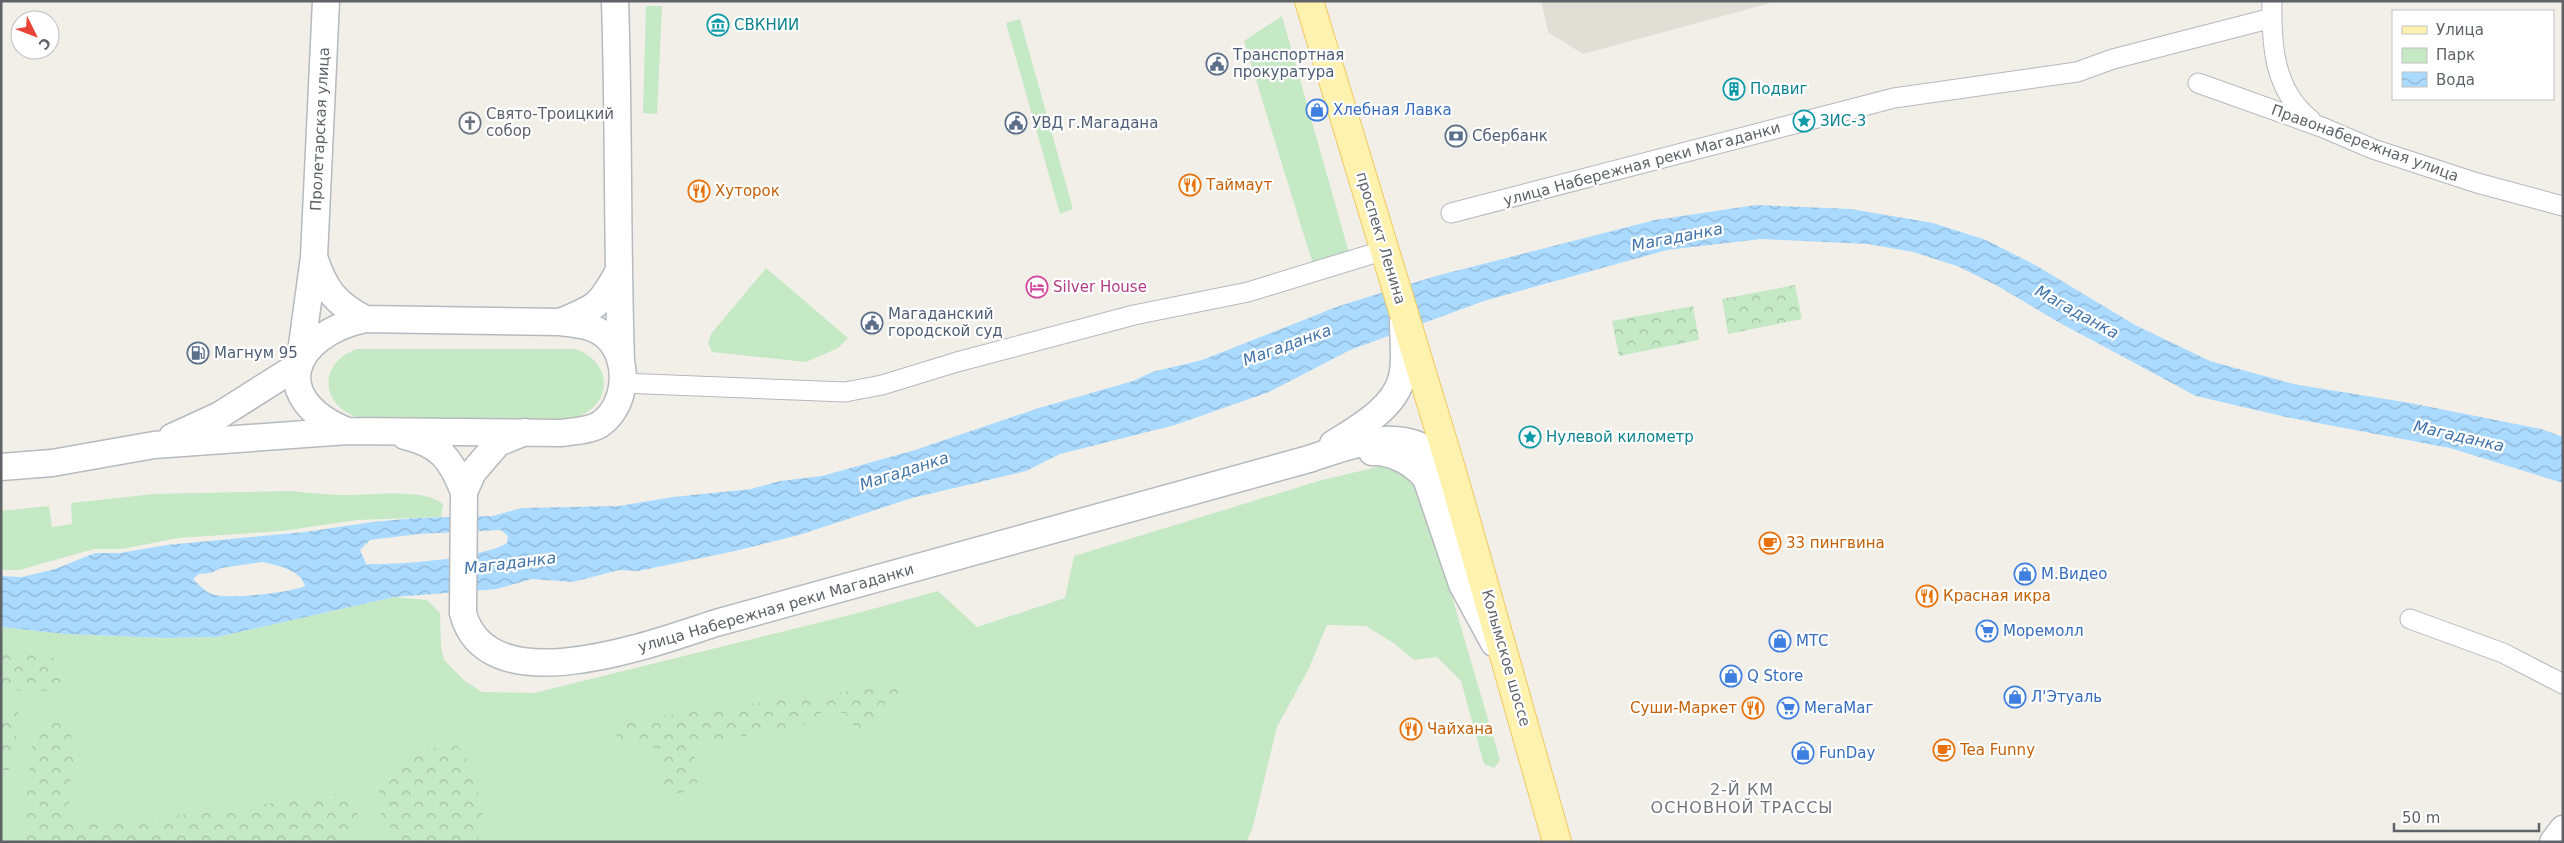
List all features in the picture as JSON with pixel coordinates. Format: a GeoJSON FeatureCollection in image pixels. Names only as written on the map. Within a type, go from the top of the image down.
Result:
{"type":"FeatureCollection","features":[{"type":"Feature","properties":{"kind":"main road","name":"проспект Ленина"},"geometry":{"type":"LineString","coordinates":[[1309,1],[1403,309],[1411,366],[1453,475]]}},
{"type":"Feature","properties":{"kind":"main road","name":"Колымское шоссе"},"geometry":{"type":"LineString","coordinates":[[1453,475],[1557,842]]}},
{"type":"Feature","properties":{"kind":"street","name":"Пролетарская улица"},"geometry":{"type":"LineString","coordinates":[[326,1],[314,257],[298,379],[305,403],[328,423],[347,431]]}},
{"type":"Feature","properties":{"kind":"street"},"geometry":{"type":"LineString","coordinates":[[615,1],[619,112],[618,272],[622,375]]}},
{"type":"Feature","properties":{"kind":"street"},"geometry":{"type":"LineString","coordinates":[[2272,9],[2273,49],[2278,70],[2286,90],[2302,112],[2324,128]]}},
{"type":"Feature","properties":{"kind":"street","name":"улица Набережная реки Магаданки"},"geometry":{"type":"LineString","coordinates":[[1450,214],[1894,98],[2076,72],[2272,9]]}},
{"type":"Feature","properties":{"kind":"street","name":"Правонабережная улица"},"geometry":{"type":"LineString","coordinates":[[2198,83],[2324,128],[2373,149],[2467,180],[2563,206]]}},
{"type":"Feature","properties":{"kind":"street"},"geometry":{"type":"LineString","coordinates":[[622,375],[845,392],[882,385],[957,362],[1134,315],[1248,292],[1387,256]]}},
{"type":"Feature","properties":{"kind":"street","name":"Пролетарская улица"},"geometry":{"type":"LineString","coordinates":[[314,257],[321,279],[330,294],[348,310],[365,319]]}},
{"type":"Feature","properties":{"kind":"street"},"geometry":{"type":"LineString","coordinates":[[560,322],[594,308],[605,296],[618,272]]}},
{"type":"Feature","properties":{"kind":"street"},"geometry":{"type":"LineString","coordinates":[[299,365],[306,352],[320,336],[345,324],[365,319],[560,322],[582,325],[596,330],[606,337],[614,347],[622,375]]}},
{"type":"Feature","properties":{"kind":"street","name":"улица Набережная реки Магаданки"},"geometry":{"type":"LineString","coordinates":[[154,445],[220,415],[299,365]]}},
{"type":"Feature","properties":{"kind":"street"},"geometry":{"type":"LineString","coordinates":[[1309,459],[1365,424],[1393,395],[1411,366]]}},
{"type":"Feature","properties":{"kind":"street","name":"улица Набережная реки Магаданки"},"geometry":{"type":"LineString","coordinates":[[1,467],[52,463],[154,445],[347,431],[562,433],[588,430],[600,424],[612,412],[620,398],[622,375]]}},
{"type":"Feature","properties":{"kind":"street"},"geometry":{"type":"LineString","coordinates":[[379,430],[422,440],[435,447],[452,466],[464,492]]}},
{"type":"Feature","properties":{"kind":"street","name":"улица Набережная реки Магаданки"},"geometry":{"type":"LineString","coordinates":[[525,432],[498,443],[473,472],[464,492],[463,613],[474,636],[500,656],[531,662],[581,660],[648,645],[716,623],[1309,459]]}},
{"type":"Feature","properties":{"kind":"street"},"geometry":{"type":"LineString","coordinates":[[1309,459],[1355,444],[1401,441],[1428,450],[1453,475]]}},
{"type":"Feature","properties":{"kind":"street"},"geometry":{"type":"LineString","coordinates":[[1309,459],[1377,452],[1401,458],[1420,471],[1430,486],[1462,584],[1509,669]]}},
{"type":"Feature","properties":{"kind":"street"},"geometry":{"type":"LineString","coordinates":[[2410,619],[2503,654],[2563,684]]}},
{"type":"Feature","properties":{"kind":"street"},"geometry":{"type":"LineString","coordinates":[[2553,842],[2563,829]]}},
{"type":"Feature","properties":{"kind":"shaded area"},"geometry":{"type":"Polygon","coordinates":[[[1541,1],[1778,1],[1583,54],[1548,32],[1541,1]]]}},
{"type":"Feature","properties":{"kind":"green space"},"geometry":{"type":"Polygon","coordinates":[[[646,6],[662,6],[657,114],[643,113],[646,6]]]}},
{"type":"Feature","properties":{"kind":"green space"},"geometry":{"type":"Polygon","coordinates":[[[1282,16],[1351,260],[1315,271],[1244,41],[1282,16]]]}},
{"type":"Feature","properties":{"kind":"green space"},"geometry":{"type":"Polygon","coordinates":[[[1020,19],[1073,209],[1060,214],[1006,23],[1020,19]]]}},
{"type":"Feature","properties":{"kind":"green space"},"geometry":{"type":"Polygon","coordinates":[[[766,268],[848,338],[838,348],[806,362],[712,352],[708,343],[711,334],[766,268]]]}},
{"type":"Feature","properties":{"kind":"green space"},"geometry":{"type":"Polygon","coordinates":[[[1795,285],[1802,319],[1728,334],[1722,299],[1795,285]]]}},
{"type":"Feature","properties":{"kind":"green space"},"geometry":{"type":"Polygon","coordinates":[[[1693,306],[1699,340],[1619,356],[1612,321],[1693,306]]]}},
{"type":"Feature","properties":{"kind":"green space"},"geometry":{"type":"Polygon","coordinates":[[[357,349],[575,349],[589,356],[598,365],[603,375],[604,387],[601,397],[594,407],[583,415],[568,419],[357,417],[345,411],[336,403],[330,393],[328,383],[330,373],[336,363],[345,355],[357,349]]]}},
{"type":"Feature","properties":{"kind":"green space"},"geometry":{"type":"Polygon","coordinates":[[[1386,465],[1417,478],[1500,760],[1494,768],[1484,764],[1461,681],[1437,657],[1414,660],[1395,644],[1366,626],[1327,625],[1308,670],[1277,727],[1252,830],[1246,842],[1,842],[1,627],[65,634],[164,638],[217,637],[394,597],[427,600],[440,613],[441,647],[444,660],[465,681],[482,692],[534,693],[858,613],[938,591],[977,627],[1065,598],[1074,556],[1322,480],[1386,465]]]}},
{"type":"Feature","properties":{"kind":"green space"},"geometry":{"type":"Polygon","coordinates":[[[291,491],[341,495],[411,494],[435,499],[443,504],[441,517],[357,520],[282,531],[178,538],[122,549],[94,549],[19,570],[1,570],[1,511],[49,506],[52,527],[72,524],[71,503],[154,494],[291,491]]]}},
{"type":"Feature","properties":{"kind":"green space"},"geometry":{"type":"Polygon","coordinates":[[[1,651],[45,654],[64,663],[60,678],[61,691],[1,690],[1,651]]]}},
{"type":"Feature","properties":{"kind":"green space"},"geometry":{"type":"Polygon","coordinates":[[[887,686],[904,687],[913,693],[907,699],[883,710],[867,727],[856,731],[846,713],[822,712],[792,733],[734,737],[704,743],[691,750],[700,768],[697,783],[681,794],[660,788],[661,749],[618,740],[613,725],[621,721],[887,686]]]}},
{"type":"Feature","properties":{"kind":"green space"},"geometry":{"type":"Polygon","coordinates":[[[1,705],[10,705],[18,712],[13,770],[1,770],[1,705]]]}},
{"type":"Feature","properties":{"kind":"green space"},"geometry":{"type":"Polygon","coordinates":[[[51,715],[64,724],[71,736],[74,748],[69,792],[69,806],[73,820],[92,823],[202,813],[335,794],[353,800],[358,807],[357,823],[348,842],[27,842],[26,812],[32,747],[40,718],[51,715]]]}},
{"type":"Feature","properties":{"kind":"green space"},"geometry":{"type":"Polygon","coordinates":[[[457,745],[472,766],[484,820],[477,841],[400,842],[376,807],[380,788],[404,761],[428,749],[457,745]]]}},
{"type":"Feature","properties":{"kind":"water","name":"Магаданка"},"geometry":{"type":"Polygon","coordinates":[[[1756,205],[1851,209],[1933,223],[1986,240],[2037,266],[2135,325],[2210,361],[2293,384],[2410,403],[2541,429],[2563,437],[2563,483],[2450,448],[2286,417],[2196,396],[2060,323],[1996,285],[1957,266],[1913,252],[1868,244],[1761,239],[1667,250],[1484,301],[1350,350],[1269,392],[1175,425],[1060,454],[1026,471],[912,498],[799,535],[735,551],[638,571],[619,570],[573,582],[532,579],[497,589],[394,597],[217,637],[164,638],[65,634],[1,627],[1,576],[22,577],[55,569],[95,553],[120,553],[167,545],[305,532],[373,522],[417,518],[492,516],[522,508],[619,506],[673,497],[751,489],[780,481],[822,476],[915,450],[1039,408],[1133,381],[1152,372],[1202,360],[1339,306],[1436,276],[1655,220],[1756,205]],[[501,530],[418,534],[370,540],[360,550],[366,564],[438,560],[495,549],[507,543],[508,536],[501,530]],[[262,562],[221,568],[211,573],[199,574],[193,579],[209,592],[223,596],[274,593],[305,586],[303,580],[294,572],[262,562]]]}},
{"type":"Feature","properties":{"kind":"place","name":"СВКНИИ"},"geometry":{"type":"Point","coordinates":[718,25]}},
{"type":"Feature","properties":{"kind":"place","name":"Транспортная прокуратура"},"geometry":{"type":"Point","coordinates":[1217,64]}},
{"type":"Feature","properties":{"kind":"place","name":"Подвиг"},"geometry":{"type":"Point","coordinates":[1734,89]}},
{"type":"Feature","properties":{"kind":"place","name":"Хлебная Лавка"},"geometry":{"type":"Point","coordinates":[1317,110]}},
{"type":"Feature","properties":{"kind":"place","name":"ЗИС-3"},"geometry":{"type":"Point","coordinates":[1804,121]}},
{"type":"Feature","properties":{"kind":"place","name":"Свято-Троицкий собор"},"geometry":{"type":"Point","coordinates":[470,123]}},
{"type":"Feature","properties":{"kind":"place","name":"УВД г.Магадана"},"geometry":{"type":"Point","coordinates":[1016,123]}},
{"type":"Feature","properties":{"kind":"place","name":"Сбербанк"},"geometry":{"type":"Point","coordinates":[1456,136]}},
{"type":"Feature","properties":{"kind":"place","name":"Таймаут"},"geometry":{"type":"Point","coordinates":[1190,185]}},
{"type":"Feature","properties":{"kind":"place","name":"Хуторок"},"geometry":{"type":"Point","coordinates":[699,191]}},
{"type":"Feature","properties":{"kind":"place","name":"Silver House"},"geometry":{"type":"Point","coordinates":[1037,287]}},
{"type":"Feature","properties":{"kind":"place","name":"Магаданский городской суд"},"geometry":{"type":"Point","coordinates":[872,323]}},
{"type":"Feature","properties":{"kind":"place","name":"Магнум 95"},"geometry":{"type":"Point","coordinates":[198,353]}},
{"type":"Feature","properties":{"kind":"place","name":"Нулевой километр"},"geometry":{"type":"Point","coordinates":[1530,437]}},
{"type":"Feature","properties":{"kind":"place","name":"33 пингвина"},"geometry":{"type":"Point","coordinates":[1770,543]}},
{"type":"Feature","properties":{"kind":"place","name":"М.Видео"},"geometry":{"type":"Point","coordinates":[2025,574]}},
{"type":"Feature","properties":{"kind":"place","name":"Красная икра"},"geometry":{"type":"Point","coordinates":[1927,596]}},
{"type":"Feature","properties":{"kind":"place","name":"Моремолл"},"geometry":{"type":"Point","coordinates":[1987,631]}},
{"type":"Feature","properties":{"kind":"place","name":"МТС"},"geometry":{"type":"Point","coordinates":[1780,641]}},
{"type":"Feature","properties":{"kind":"place","name":"Q Store"},"geometry":{"type":"Point","coordinates":[1731,676]}},
{"type":"Feature","properties":{"kind":"place","name":"Л'Этуаль"},"geometry":{"type":"Point","coordinates":[2015,697]}},
{"type":"Feature","properties":{"kind":"place","name":"Суши-Маркет"},"geometry":{"type":"Point","coordinates":[1753,708]}},
{"type":"Feature","properties":{"kind":"place","name":"МегаМаг"},"geometry":{"type":"Point","coordinates":[1788,708]}},
{"type":"Feature","properties":{"kind":"place","name":"Чайхана"},"geometry":{"type":"Point","coordinates":[1411,729]}},
{"type":"Feature","properties":{"kind":"place","name":"Tea Funny"},"geometry":{"type":"Point","coordinates":[1944,750]}},
{"type":"Feature","properties":{"kind":"place","name":"FunDay"},"geometry":{"type":"Point","coordinates":[1803,753]}},
{"type":"Feature","properties":{"kind":"district","name":"2-Й КМ ОСНОВНОЙ ТРАССЫ"},"geometry":{"type":"Point","coordinates":[1742,798]}}]}
